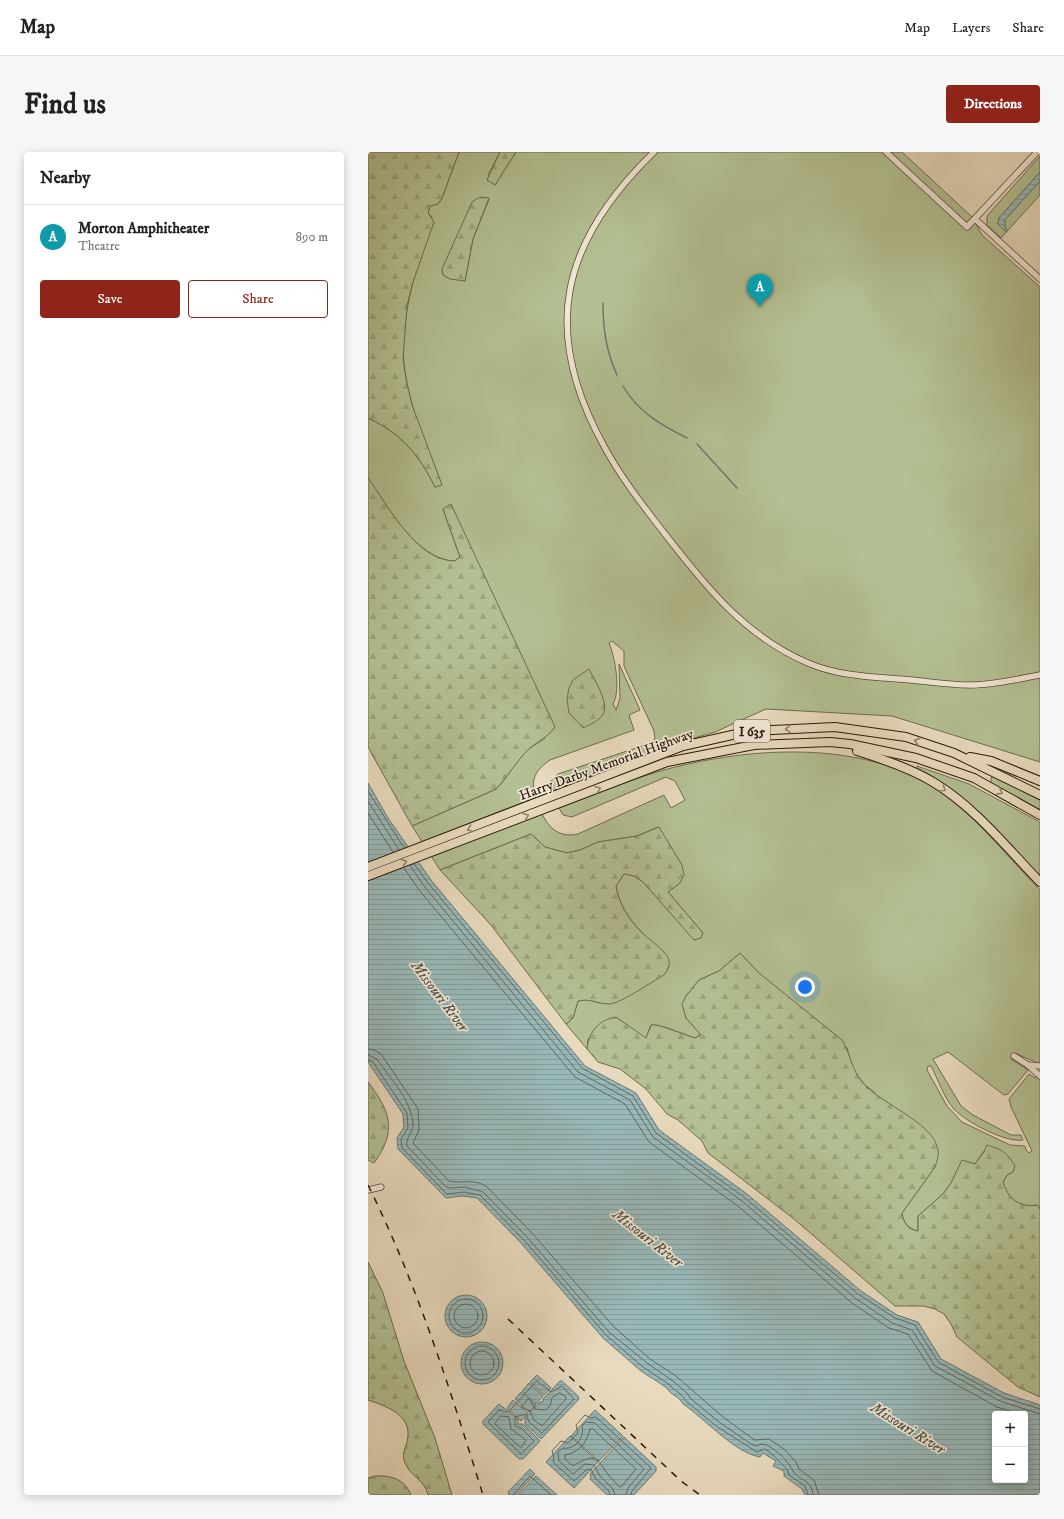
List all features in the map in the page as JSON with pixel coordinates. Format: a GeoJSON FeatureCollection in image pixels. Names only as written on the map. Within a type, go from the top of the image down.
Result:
{"type":"FeatureCollection","features":[{"type":"Feature","properties":{"kind":"highway","name":"Harry Darby Memorial Highway"},"geometry":{"type":"LineString","coordinates":[[368,867],[683,746],[750,731],[835,727],[906,738],[954,753],[1040,795]]}},
{"type":"Feature","properties":{"kind":"highway","name":"Harry Darby Memorial Highway"},"geometry":{"type":"LineString","coordinates":[[368,876],[667,762],[754,744],[830,742],[850,744],[923,761],[974,778],[1040,814]]}},
{"type":"Feature","properties":{"kind":"highway"},"geometry":{"type":"LineString","coordinates":[[830,742],[878,757],[908,769],[934,782],[977,816],[1040,882]]}},
{"type":"Feature","properties":{"kind":"highway"},"geometry":{"type":"LineString","coordinates":[[954,753],[991,761],[1040,781]]}},
{"type":"Feature","properties":{"kind":"street"},"geometry":{"type":"LineString","coordinates":[[654,152],[612,198],[588,235],[572,275],[567,312],[569,340],[576,383],[590,421],[606,450],[636,496],[691,568],[733,614],[750,630],[770,643],[810,664],[834,672],[856,675],[972,685],[1008,681],[1040,675]]}},
{"type":"Feature","properties":{"kind":"street"},"geometry":{"type":"LineString","coordinates":[[886,152],[967,227],[1037,152]]}},
{"type":"Feature","properties":{"kind":"street"},"geometry":{"type":"LineString","coordinates":[[975,219],[1040,279]]}},
{"type":"Feature","properties":{"kind":"street"},"geometry":{"type":"LineString","coordinates":[[1014,1056],[1028,1064],[1040,1076]]}},
{"type":"Feature","properties":{"kind":"street"},"geometry":{"type":"LineString","coordinates":[[1028,1064],[1040,1066]]}},
{"type":"Feature","properties":{"kind":"street"},"geometry":{"type":"LineString","coordinates":[[368,1190],[381,1187]]}},
{"type":"Feature","properties":{"kind":"green space"},"geometry":{"type":"Polygon","coordinates":[[[368,152],[459,152],[442,198],[438,204],[430,206],[428,213],[434,222],[412,285],[407,306],[403,359],[412,405],[442,485],[435,487],[423,465],[408,446],[400,438],[380,424],[368,418],[368,152]]]}},
{"type":"Feature","properties":{"kind":"green space"},"geometry":{"type":"Polygon","coordinates":[[[459,152],[500,152],[488,175],[495,185],[516,152],[902,152],[972,217],[982,235],[1040,287],[1040,762],[892,716],[766,709],[715,732],[663,747],[553,791],[550,782],[558,774],[651,743],[655,739],[654,731],[624,666],[624,651],[612,641],[609,643],[615,665],[617,682],[617,691],[613,704],[616,710],[620,698],[619,664],[640,710],[629,715],[634,730],[550,760],[536,773],[533,785],[538,804],[548,823],[557,832],[570,835],[578,834],[664,795],[671,808],[685,800],[675,781],[666,777],[572,817],[563,815],[559,808],[624,783],[664,770],[696,762],[731,756],[803,752],[839,755],[874,762],[906,773],[936,789],[951,800],[991,837],[1040,890],[1040,1064],[1015,1053],[1011,1059],[1028,1070],[1008,1094],[1004,1095],[948,1052],[933,1059],[961,1106],[973,1115],[1011,1135],[1021,1135],[1023,1140],[1016,1140],[997,1135],[967,1120],[954,1109],[947,1099],[931,1066],[928,1066],[927,1070],[947,1106],[962,1122],[1010,1145],[1025,1146],[1029,1153],[1032,1151],[1011,1107],[1009,1099],[1029,1074],[1035,1078],[1038,1077],[1040,1080],[1040,1209],[1037,1205],[1031,1206],[1020,1204],[1011,1198],[1003,1182],[1007,1175],[1013,1172],[984,1151],[975,1164],[962,1161],[951,1183],[943,1194],[918,1216],[918,1231],[909,1227],[905,1222],[902,1213],[935,1167],[874,1092],[864,1084],[853,1069],[847,1048],[759,973],[740,953],[719,971],[699,980],[686,996],[683,1004],[686,1018],[701,1034],[695,1038],[665,1027],[651,1025],[646,1038],[588,1039],[587,1049],[566,1024],[573,1018],[578,1001],[587,999],[599,1003],[665,954],[641,932],[622,906],[616,886],[624,874],[634,876],[643,882],[694,939],[703,933],[668,892],[680,883],[658,827],[637,836],[598,842],[580,850],[567,853],[545,847],[531,834],[440,870],[412,826],[496,789],[524,753],[545,738],[443,509],[460,557],[455,561],[443,559],[432,554],[411,537],[393,515],[371,484],[368,477],[368,418],[380,424],[400,438],[423,465],[435,487],[442,485],[412,406],[406,378],[404,338],[410,297],[420,256],[432,217],[428,213],[430,206],[438,204],[442,198],[459,152]],[[489,199],[444,275],[465,281],[473,239],[489,199]]]}},
{"type":"Feature","properties":{"kind":"green space"},"geometry":{"type":"Polygon","coordinates":[[[500,152],[516,152],[495,185],[487,180],[500,152]]]}},
{"type":"Feature","properties":{"kind":"green space"},"geometry":{"type":"Polygon","coordinates":[[[1040,156],[1040,172],[999,218],[998,224],[1007,230],[1005,227],[1005,220],[1040,181],[1040,195],[1001,238],[987,225],[987,216],[1040,156]]]}},
{"type":"Feature","properties":{"kind":"green space"},"geometry":{"type":"Polygon","coordinates":[[[480,197],[489,198],[473,239],[465,281],[450,279],[443,275],[442,269],[472,202],[480,197]]]}},
{"type":"Feature","properties":{"kind":"green space"},"geometry":{"type":"Polygon","coordinates":[[[368,478],[404,530],[416,542],[428,552],[441,559],[455,561],[460,557],[443,509],[451,504],[555,727],[548,735],[520,758],[496,789],[412,826],[368,747],[368,478]]]}},
{"type":"Feature","properties":{"kind":"green space"},"geometry":{"type":"Polygon","coordinates":[[[589,669],[601,692],[604,711],[598,720],[583,728],[569,713],[567,699],[569,688],[573,680],[589,669]]]}},
{"type":"Feature","properties":{"kind":"green space"},"geometry":{"type":"Polygon","coordinates":[[[917,766],[969,784],[1040,822],[1040,876],[968,803],[935,778],[917,768],[917,766]]]}},
{"type":"Feature","properties":{"kind":"green space"},"geometry":{"type":"Polygon","coordinates":[[[994,775],[1040,798],[1040,810],[991,783],[991,778],[994,775]]]}},
{"type":"Feature","properties":{"kind":"green space"},"geometry":{"type":"Polygon","coordinates":[[[659,827],[682,865],[684,875],[680,883],[668,892],[703,933],[701,938],[694,940],[643,882],[634,876],[624,874],[616,886],[619,899],[632,922],[668,957],[668,969],[664,975],[614,1003],[609,1004],[587,1000],[578,1001],[573,1018],[566,1024],[491,925],[440,870],[531,834],[545,847],[567,853],[580,850],[598,842],[637,836],[659,827]]]}},
{"type":"Feature","properties":{"kind":"green space"},"geometry":{"type":"Polygon","coordinates":[[[740,953],[759,973],[842,1040],[853,1067],[863,1083],[881,1098],[915,1120],[932,1137],[938,1149],[935,1167],[902,1213],[905,1222],[911,1229],[918,1231],[918,1216],[943,1194],[951,1183],[962,1160],[975,1164],[984,1152],[987,1145],[1003,1152],[1012,1161],[1015,1166],[1013,1172],[1007,1175],[1003,1182],[1005,1188],[1011,1198],[1020,1204],[1031,1206],[1037,1205],[1040,1209],[1040,1397],[1018,1387],[957,1337],[944,1314],[935,1309],[923,1306],[895,1306],[794,1219],[708,1153],[702,1141],[678,1120],[667,1114],[646,1089],[620,1069],[598,1062],[587,1049],[592,1032],[599,1024],[616,1017],[646,1038],[651,1025],[665,1027],[695,1038],[701,1035],[686,1018],[682,1004],[686,996],[699,980],[719,971],[740,953]]]}},
{"type":"Feature","properties":{"kind":"green space"},"geometry":{"type":"Polygon","coordinates":[[[368,1082],[382,1103],[388,1122],[386,1141],[374,1163],[368,1160],[368,1082]]]}},
{"type":"Feature","properties":{"kind":"green space"},"geometry":{"type":"Polygon","coordinates":[[[368,1262],[383,1293],[404,1361],[435,1438],[452,1495],[428,1495],[424,1486],[410,1471],[405,1463],[404,1452],[408,1433],[407,1426],[404,1421],[394,1411],[368,1400],[368,1262]]]}},
{"type":"Feature","properties":{"kind":"green space"},"geometry":{"type":"Polygon","coordinates":[[[375,1476],[386,1476],[396,1479],[405,1485],[411,1495],[368,1495],[368,1478],[375,1476]]]}},
{"type":"Feature","properties":{"kind":"water"},"geometry":{"type":"Polygon","coordinates":[[[1040,172],[1040,181],[1005,220],[1006,232],[998,224],[999,218],[1040,172]]]}},
{"type":"Feature","properties":{"kind":"water","name":"Missouri River"},"geometry":{"type":"Polygon","coordinates":[[[368,783],[388,818],[431,880],[585,1066],[636,1093],[659,1130],[747,1194],[861,1291],[897,1315],[918,1322],[941,1359],[1004,1393],[1040,1405],[1040,1495],[805,1495],[802,1489],[784,1476],[784,1471],[773,1466],[776,1461],[763,1453],[760,1457],[750,1454],[730,1442],[683,1404],[667,1388],[641,1371],[603,1338],[521,1243],[477,1198],[463,1196],[446,1198],[398,1149],[397,1138],[404,1127],[403,1114],[368,1062],[368,783]]]}},
{"type":"Feature","properties":{"kind":"water"},"geometry":{"type":"Polygon","coordinates":[[[462,1295],[470,1295],[478,1298],[484,1304],[487,1316],[484,1328],[478,1334],[470,1337],[462,1337],[454,1334],[448,1328],[445,1320],[445,1312],[448,1304],[454,1298],[462,1295]]]}},
{"type":"Feature","properties":{"kind":"water"},"geometry":{"type":"Polygon","coordinates":[[[478,1342],[486,1342],[494,1345],[500,1351],[503,1363],[500,1375],[494,1381],[486,1384],[478,1384],[470,1381],[464,1375],[461,1367],[461,1359],[464,1351],[470,1345],[478,1342]]]}},
{"type":"Feature","properties":{"kind":"water"},"geometry":{"type":"Polygon","coordinates":[[[537,1375],[551,1388],[544,1395],[530,1382],[537,1375]]]}},
{"type":"Feature","properties":{"kind":"water"},"geometry":{"type":"Polygon","coordinates":[[[560,1381],[562,1381],[578,1396],[579,1399],[541,1439],[525,1424],[525,1418],[540,1402],[543,1402],[543,1399],[560,1381]]]}},
{"type":"Feature","properties":{"kind":"water"},"geometry":{"type":"Polygon","coordinates":[[[529,1383],[543,1396],[536,1404],[522,1391],[529,1383]]]}},
{"type":"Feature","properties":{"kind":"water"},"geometry":{"type":"Polygon","coordinates":[[[521,1392],[536,1405],[529,1412],[515,1399],[521,1392]]]}},
{"type":"Feature","properties":{"kind":"water"},"geometry":{"type":"Polygon","coordinates":[[[513,1400],[528,1413],[521,1421],[507,1408],[513,1400]]]}},
{"type":"Feature","properties":{"kind":"water"},"geometry":{"type":"Polygon","coordinates":[[[499,1404],[518,1419],[518,1424],[523,1424],[540,1441],[523,1459],[519,1459],[483,1424],[483,1421],[499,1404]]]}},
{"type":"Feature","properties":{"kind":"water"},"geometry":{"type":"Polygon","coordinates":[[[595,1410],[623,1436],[599,1461],[571,1436],[595,1410]]]}},
{"type":"Feature","properties":{"kind":"water"},"geometry":{"type":"Polygon","coordinates":[[[570,1436],[598,1462],[574,1488],[546,1462],[570,1436]]]}},
{"type":"Feature","properties":{"kind":"water"},"geometry":{"type":"Polygon","coordinates":[[[624,1437],[656,1467],[656,1471],[634,1495],[607,1495],[590,1479],[590,1474],[624,1437]]]}},
{"type":"Feature","properties":{"kind":"water"},"geometry":{"type":"Polygon","coordinates":[[[530,1469],[535,1474],[516,1495],[509,1495],[508,1492],[530,1469]]]}},
{"type":"Feature","properties":{"kind":"water"},"geometry":{"type":"Polygon","coordinates":[[[536,1476],[557,1495],[518,1495],[536,1476]]]}},
{"type":"Feature","properties":{"kind":"waterway"},"geometry":{"type":"LineString","coordinates":[[603,303],[606,340],[610,357],[617,375]]}},
{"type":"Feature","properties":{"kind":"waterway"},"geometry":{"type":"LineString","coordinates":[[623,386],[636,403],[651,417],[687,438]]}},
{"type":"Feature","properties":{"kind":"waterway"},"geometry":{"type":"LineString","coordinates":[[697,444],[737,488]]}},
{"type":"Feature","properties":{"kind":"railway"},"geometry":{"type":"LineString","coordinates":[[368,1185],[386,1222],[432,1337],[483,1495]]}},
{"type":"Feature","properties":{"kind":"railway"},"geometry":{"type":"LineString","coordinates":[[508,1319],[681,1481],[700,1495]]}},
{"type":"Feature","properties":{"kind":"place","name":"Morton Amphitheater"},"geometry":{"type":"Point","coordinates":[760,307]}}]}
